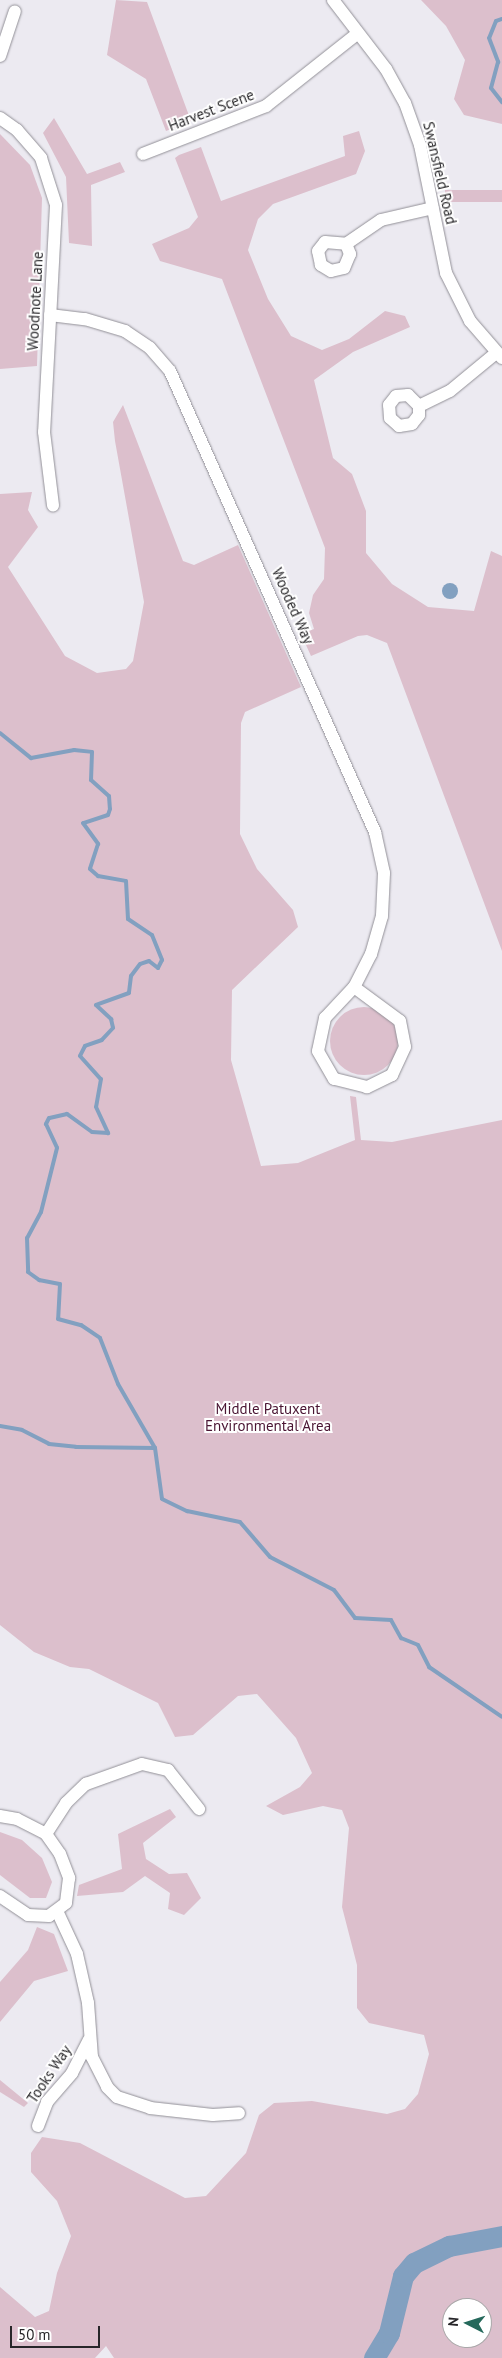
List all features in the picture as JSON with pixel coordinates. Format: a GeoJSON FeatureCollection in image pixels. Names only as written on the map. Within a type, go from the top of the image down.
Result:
{"type":"FeatureCollection","features":[{"type":"Feature","properties":{"kind":"street","name":"Swansfield Road"},"geometry":{"type":"LineString","coordinates":[[333,0],[357,34],[386,69],[405,103],[420,145],[452,289],[499,356]]}},
{"type":"Feature","properties":{"kind":"street"},"geometry":{"type":"LineString","coordinates":[[0,56],[15,11]]}},
{"type":"Feature","properties":{"kind":"street","name":"Harvest Scene"},"geometry":{"type":"LineString","coordinates":[[143,154],[266,106],[357,34]]}},
{"type":"Feature","properties":{"kind":"street","name":"Woodnote Lane"},"geometry":{"type":"LineString","coordinates":[[0,118],[32,145],[54,190],[44,447],[53,505]]}},
{"type":"Feature","properties":{"kind":"street"},"geometry":{"type":"LineString","coordinates":[[346,244],[380,220],[433,208]]}},
{"type":"Feature","properties":{"kind":"street","name":"Wooded Way"},"geometry":{"type":"LineString","coordinates":[[50,315],[85,319],[124,331],[160,358],[181,392],[375,832],[384,873],[383,906],[371,954],[354,987],[325,1018],[318,1052],[334,1079],[367,1087],[383,1081],[398,1067],[405,1037],[394,1014],[354,987]]}},
{"type":"Feature","properties":{"kind":"street"},"geometry":{"type":"LineString","coordinates":[[419,406],[450,391],[499,356]]}},
{"type":"Feature","properties":{"kind":"street"},"geometry":{"type":"LineString","coordinates":[[46,1834],[66,1803],[86,1784],[142,1764],[168,1770],[199,1809]]}},
{"type":"Feature","properties":{"kind":"street"},"geometry":{"type":"LineString","coordinates":[[0,1816],[17,1819],[46,1834],[60,1854],[68,1878],[66,1903],[58,1913],[28,1915],[0,1896]]}},
{"type":"Feature","properties":{"kind":"street"},"geometry":{"type":"LineString","coordinates":[[58,1913],[84,1979],[89,2040],[107,2087],[125,2100],[188,2114],[239,2113]]}},
{"type":"Feature","properties":{"kind":"street","name":"Tooks Way"},"geometry":{"type":"LineString","coordinates":[[38,2126],[47,2102],[72,2073],[89,2040]]}},
{"type":"Feature","properties":{"kind":"green space"},"geometry":{"type":"Polygon","coordinates":[[[116,0],[147,2],[191,121],[166,131],[146,79],[107,55],[116,0]]]}},
{"type":"Feature","properties":{"kind":"green space"},"geometry":{"type":"Polygon","coordinates":[[[421,0],[502,0],[502,124],[464,115],[454,99],[465,60],[446,26],[421,0]]]}},
{"type":"Feature","properties":{"kind":"green space"},"geometry":{"type":"Polygon","coordinates":[[[54,118],[87,174],[120,162],[125,172],[91,185],[92,246],[69,243],[66,177],[43,133],[54,118]]]}},
{"type":"Feature","properties":{"kind":"green space"},"geometry":{"type":"Polygon","coordinates":[[[359,131],[365,151],[356,174],[273,204],[258,219],[248,250],[268,299],[291,336],[322,350],[349,339],[385,311],[405,316],[410,327],[353,352],[314,380],[333,458],[352,474],[366,511],[366,553],[392,584],[428,607],[474,611],[491,551],[502,556],[502,951],[387,643],[367,635],[358,636],[311,656],[301,634],[314,629],[309,613],[313,595],[324,579],[325,548],[222,279],[160,261],[152,244],[189,228],[198,217],[175,158],[179,155],[201,147],[221,201],[345,156],[343,136],[359,131]]]}},
{"type":"Feature","properties":{"kind":"green space"},"geometry":{"type":"Polygon","coordinates":[[[0,134],[30,165],[42,198],[37,366],[0,369],[0,134]]]}},
{"type":"Feature","properties":{"kind":"green space"},"geometry":{"type":"Polygon","coordinates":[[[445,190],[502,190],[502,202],[445,202],[445,190]]]}},
{"type":"Feature","properties":{"kind":"green space","name":"Middle Patuxent Environmental Area"},"geometry":{"type":"Polygon","coordinates":[[[123,405],[183,561],[194,565],[238,545],[301,687],[245,712],[241,723],[240,834],[257,869],[293,910],[298,927],[232,990],[231,1060],[261,1166],[298,1163],[355,1140],[350,1096],[356,1097],[361,1140],[392,1142],[502,1120],[502,2358],[114,2358],[106,2346],[95,2358],[0,2358],[0,2287],[35,2317],[49,2311],[57,2273],[71,2236],[57,2201],[31,2172],[31,2153],[42,2137],[80,2143],[185,2198],[206,2196],[246,2153],[259,2115],[274,2103],[312,2101],[387,2114],[405,2109],[418,2094],[429,2054],[424,2035],[369,2023],[357,2008],[357,1965],[342,1907],[349,1828],[342,1810],[323,1806],[283,1815],[266,1806],[300,1787],[312,1773],[296,1738],[257,1694],[238,1696],[193,1735],[175,1737],[158,1703],[89,1669],[70,1667],[34,1652],[0,1625],[0,494],[32,492],[28,510],[38,527],[8,567],[65,656],[97,673],[126,669],[133,661],[144,602],[113,422],[123,405]]]}},
{"type":"Feature","properties":{"kind":"green space"},"geometry":{"type":"Polygon","coordinates":[[[364,1007],[377,1010],[388,1017],[395,1028],[398,1041],[395,1054],[388,1065],[377,1072],[364,1075],[351,1072],[340,1065],[333,1054],[330,1041],[333,1028],[340,1017],[351,1010],[364,1007]]]}},
{"type":"Feature","properties":{"kind":"green space"},"geometry":{"type":"Polygon","coordinates":[[[170,1809],[176,1817],[143,1843],[146,1859],[169,1874],[187,1873],[201,1898],[184,1915],[168,1909],[170,1893],[145,1876],[123,1892],[77,1896],[79,1885],[122,1869],[118,1834],[170,1809]]]}},
{"type":"Feature","properties":{"kind":"green space"},"geometry":{"type":"Polygon","coordinates":[[[0,1832],[22,1840],[42,1858],[52,1882],[46,1898],[30,1898],[0,1875],[0,1832]]]}},
{"type":"Feature","properties":{"kind":"green space"},"geometry":{"type":"Polygon","coordinates":[[[37,1927],[54,1934],[68,1971],[34,1981],[0,2022],[0,1982],[28,1950],[37,1927]]]}},
{"type":"Feature","properties":{"kind":"green space"},"geometry":{"type":"Polygon","coordinates":[[[0,2080],[28,2103],[24,2107],[0,2092],[0,2080]]]}},
{"type":"Feature","properties":{"kind":"water"},"geometry":{"type":"Polygon","coordinates":[[[447,583],[453,583],[458,588],[456,597],[447,599],[442,594],[442,588],[447,583]]]}},
{"type":"Feature","properties":{"kind":"waterway"},"geometry":{"type":"LineString","coordinates":[[502,19],[496,21],[489,38],[498,62],[491,88],[502,102]]}},
{"type":"Feature","properties":{"kind":"waterway"},"geometry":{"type":"LineString","coordinates":[[0,733],[31,758],[74,750],[92,752],[91,780],[109,796],[110,809],[108,815],[83,823],[98,844],[90,869],[98,876],[126,881],[128,919],[152,935],[162,960],[158,968],[149,961],[140,964],[131,976],[129,993],[96,1005],[111,1019],[113,1028],[102,1040],[85,1046],[80,1056],[101,1079],[96,1107],[108,1133],[92,1132],[67,1114],[49,1118],[46,1124],[57,1148],[41,1212],[27,1238],[28,1272],[39,1280],[60,1284],[58,1319],[81,1325],[100,1338],[118,1384],[155,1448],[162,1499],[187,1511],[240,1522],[270,1557],[334,1590],[355,1618],[391,1620],[401,1638],[418,1645],[429,1667],[502,1717]]}},
{"type":"Feature","properties":{"kind":"waterway"},"geometry":{"type":"LineString","coordinates":[[0,1426],[22,1430],[49,1444],[76,1447],[155,1448]]}},
{"type":"Feature","properties":{"kind":"waterway"},"geometry":{"type":"LineString","coordinates":[[374,2358],[389,2333],[403,2276],[414,2263],[449,2246],[502,2236]]}}]}
